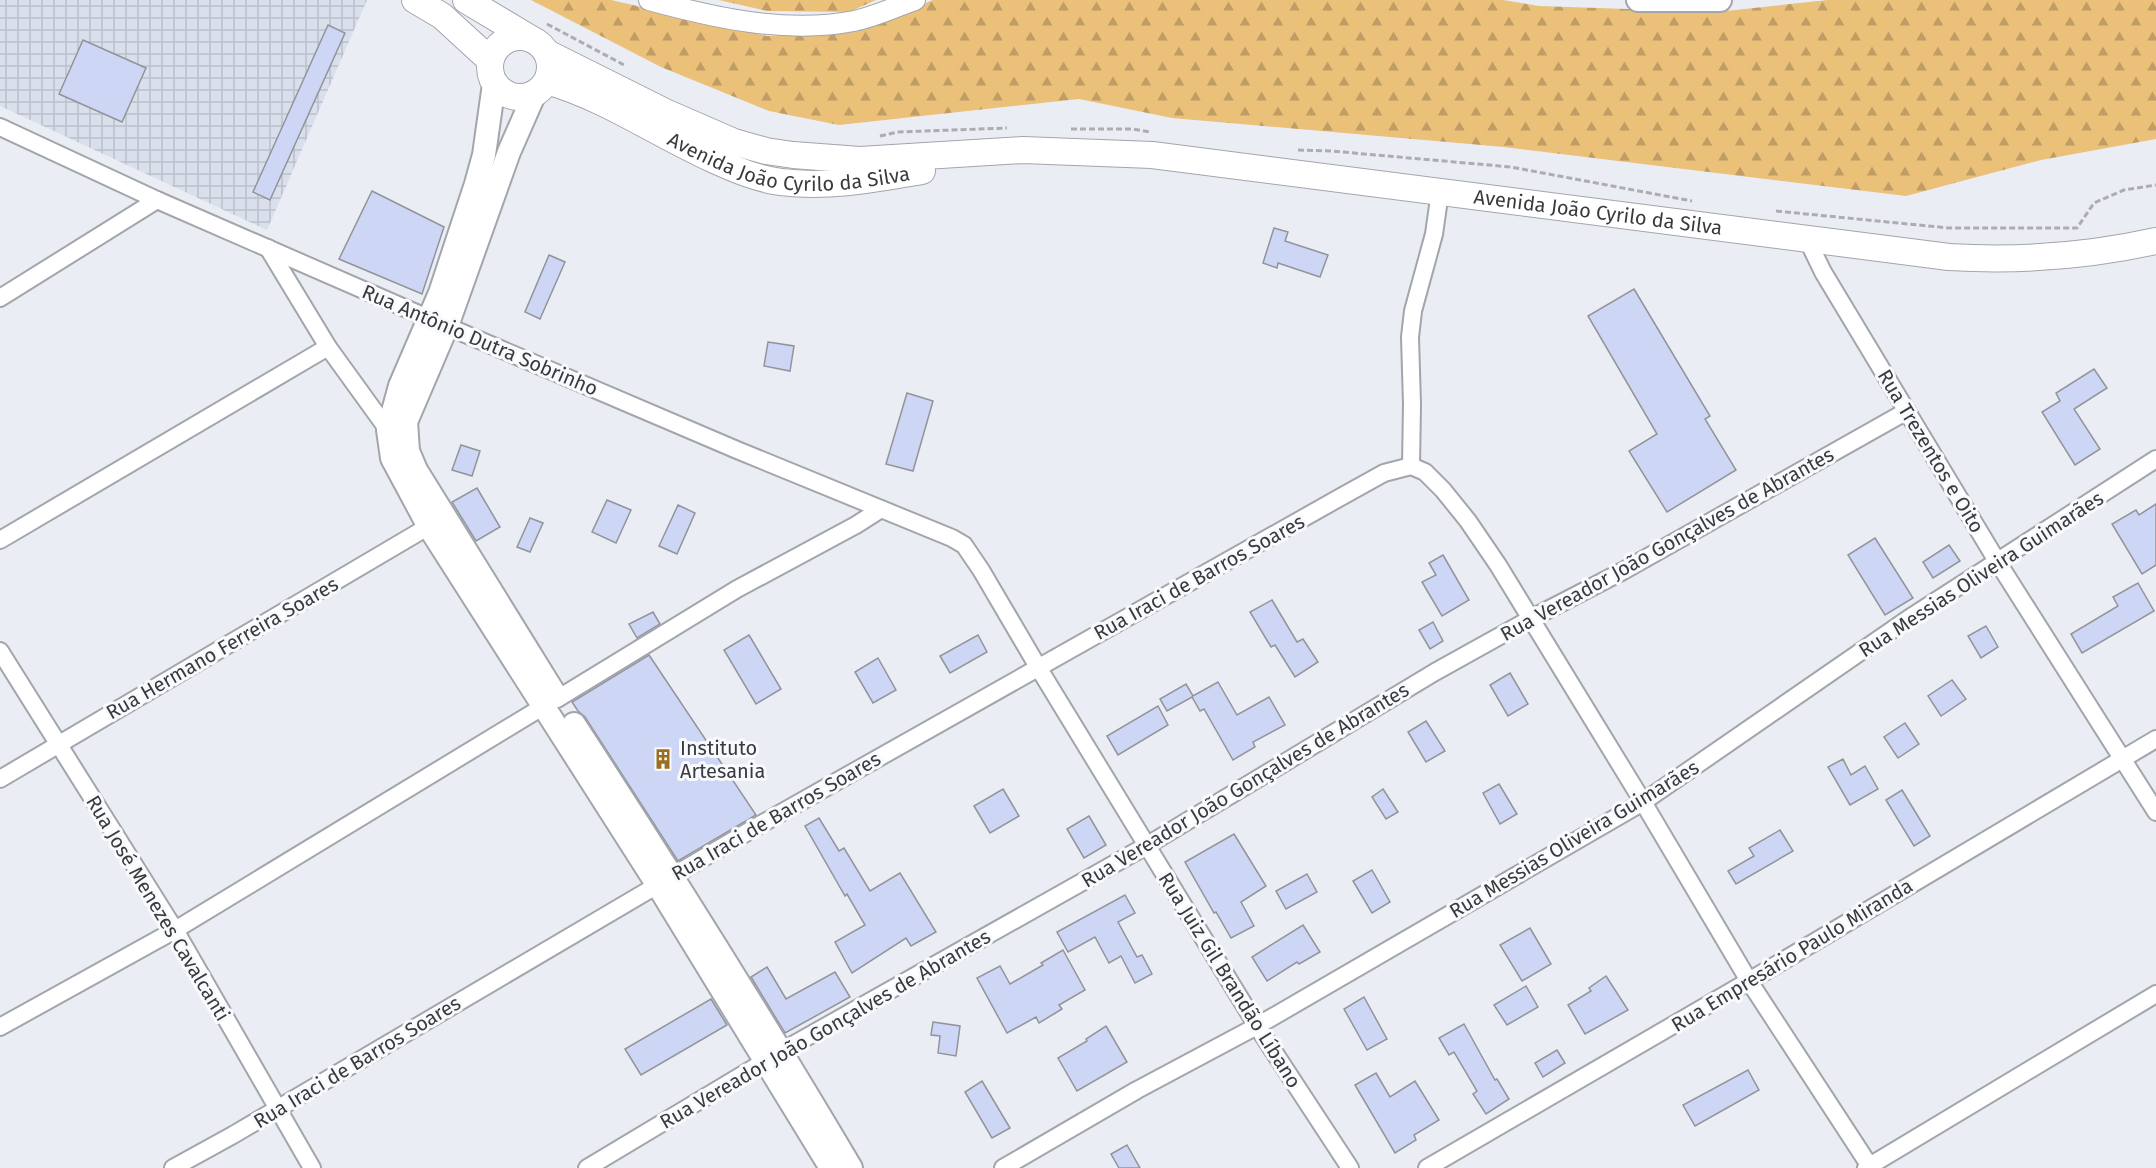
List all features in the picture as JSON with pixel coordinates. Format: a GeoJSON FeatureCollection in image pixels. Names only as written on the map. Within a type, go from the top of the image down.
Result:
{"type":"FeatureCollection","features":[{"type":"Feature","properties":{"kind":"main road","name":"Avenida João Cyrilo da Silva"},"geometry":{"type":"LineString","coordinates":[[416,0],[442,16],[492,72],[504,94],[514,98],[541,88],[572,88],[682,145],[735,169],[781,182],[844,183],[949,165],[1023,156],[1040,151]]}},
{"type":"Feature","properties":{"kind":"main road","name":"Avenida João Cyrilo da Silva"},"geometry":{"type":"LineString","coordinates":[[466,0],[539,46],[665,112],[734,141],[766,151],[793,155],[860,160],[1023,150],[1152,155],[1949,257],[1982,259],[2078,253],[2156,241]]}},
{"type":"Feature","properties":{"kind":"main road"},"geometry":{"type":"LineString","coordinates":[[1638,0],[1720,0]]}},
{"type":"Feature","properties":{"kind":"main road"},"geometry":{"type":"LineString","coordinates":[[437,522],[408,451],[406,422],[439,322],[484,155],[492,72],[499,45],[520,37],[539,46],[551,67],[509,152],[439,322],[400,386],[388,430],[392,458],[437,522],[774,1055],[851,1168]]}},
{"type":"Feature","properties":{"kind":"main road"},"geometry":{"type":"LineString","coordinates":[[774,1055],[831,1168]]}},
{"type":"Feature","properties":{"kind":"street"},"geometry":{"type":"LineString","coordinates":[[649,0],[686,10],[775,25],[816,27],[856,21],[915,0]]}},
{"type":"Feature","properties":{"kind":"street","name":"Rua Antônio Dutra Sobrinho"},"geometry":{"type":"LineString","coordinates":[[0,127],[157,200],[727,446],[952,538],[964,545]]}},
{"type":"Feature","properties":{"kind":"street"},"geometry":{"type":"LineString","coordinates":[[1440,192],[1434,234],[1413,310],[1410,337],[1411,466],[1425,472],[1468,521],[1532,618],[1749,981],[1869,1167],[2156,994]]}},
{"type":"Feature","properties":{"kind":"street"},"geometry":{"type":"LineString","coordinates":[[0,298],[157,200]]}},
{"type":"Feature","properties":{"kind":"street","name":"Rua Trezentos e Oito"},"geometry":{"type":"LineString","coordinates":[[1807,239],[1823,272],[1997,561],[2156,812]]}},
{"type":"Feature","properties":{"kind":"street"},"geometry":{"type":"LineString","coordinates":[[268,248],[328,347],[388,430]]}},
{"type":"Feature","properties":{"kind":"street"},"geometry":{"type":"LineString","coordinates":[[0,540],[328,347]]}},
{"type":"Feature","properties":{"kind":"street","name":"Rua Vereador João Gonçalves de Abrantes"},"geometry":{"type":"LineString","coordinates":[[587,1168],[774,1055],[1146,846],[1415,684],[1907,411]]}},
{"type":"Feature","properties":{"kind":"street","name":"Rua Messias Oliveira Guimarães"},"geometry":{"type":"LineString","coordinates":[[1003,1168],[1137,1090],[1257,1026],[1643,802],[1908,619],[2156,459]]}},
{"type":"Feature","properties":{"kind":"street","name":"Rua Iraci de Barros Soares"},"geometry":{"type":"LineString","coordinates":[[173,1168],[665,880],[1038,667],[1384,473],[1411,466]]}},
{"type":"Feature","properties":{"kind":"street"},"geometry":{"type":"LineString","coordinates":[[0,1027],[175,930],[737,589],[856,525],[881,509]]}},
{"type":"Feature","properties":{"kind":"street","name":"Rua Hermano Ferreira Soares"},"geometry":{"type":"LineString","coordinates":[[0,779],[437,522]]}},
{"type":"Feature","properties":{"kind":"street","name":"Rua Juiz Gil Brandão Líbano"},"geometry":{"type":"LineString","coordinates":[[964,545],[1004,606],[1038,667],[1257,1026],[1350,1168]]}},
{"type":"Feature","properties":{"kind":"street","name":"Rua José Menezes Cavalcanti"},"geometry":{"type":"LineString","coordinates":[[0,651],[175,930],[312,1168]]}},
{"type":"Feature","properties":{"kind":"street","name":"Rua Empresário Paulo Miranda"},"geometry":{"type":"LineString","coordinates":[[1427,1168],[1749,981],[2156,739]]}},
{"type":"Feature","properties":{"kind":"shaded area"},"geometry":{"type":"Polygon","coordinates":[[[0,0],[367,0],[267,230],[0,106],[0,0]]]}},
{"type":"Feature","properties":{"kind":"green space"},"geometry":{"type":"Polygon","coordinates":[[[531,0],[611,0],[767,36],[856,32],[933,0],[1503,0],[1539,6],[1716,12],[1828,0],[2156,0],[2156,139],[2041,160],[1906,196],[1504,147],[1172,118],[1079,99],[839,125],[769,111],[661,67],[531,0]]]}},
{"type":"Feature","properties":{"kind":"green space"},"geometry":{"type":"Polygon","coordinates":[[[719,0],[876,0],[849,12],[767,11],[719,0]]]}},
{"type":"Feature","properties":{"kind":"building"},"geometry":{"type":"Polygon","coordinates":[[[328,25],[345,33],[270,200],[253,192],[328,25]]]}},
{"type":"Feature","properties":{"kind":"building"},"geometry":{"type":"Polygon","coordinates":[[[83,40],[146,68],[122,122],[59,94],[83,40]]]}},
{"type":"Feature","properties":{"kind":"building"},"geometry":{"type":"Polygon","coordinates":[[[372,191],[444,227],[422,294],[339,259],[372,191]]]}},
{"type":"Feature","properties":{"kind":"building"},"geometry":{"type":"Polygon","coordinates":[[[1274,228],[1288,232],[1285,241],[1328,255],[1320,277],[1278,263],[1277,268],[1263,263],[1274,228]]]}},
{"type":"Feature","properties":{"kind":"building"},"geometry":{"type":"Polygon","coordinates":[[[549,255],[565,262],[540,319],[525,312],[549,255]]]}},
{"type":"Feature","properties":{"kind":"building"},"geometry":{"type":"Polygon","coordinates":[[[1634,289],[1710,416],[1705,419],[1736,470],[1667,512],[1629,451],[1657,434],[1588,316],[1634,289]]]}},
{"type":"Feature","properties":{"kind":"building"},"geometry":{"type":"Polygon","coordinates":[[[768,342],[794,346],[790,371],[764,366],[768,342]]]}},
{"type":"Feature","properties":{"kind":"building"},"geometry":{"type":"Polygon","coordinates":[[[2094,369],[2107,388],[2074,409],[2100,449],[2075,465],[2042,412],[2060,401],[2056,393],[2094,369]]]}},
{"type":"Feature","properties":{"kind":"building"},"geometry":{"type":"Polygon","coordinates":[[[907,393],[933,401],[913,471],[886,464],[907,393]]]}},
{"type":"Feature","properties":{"kind":"building"},"geometry":{"type":"Polygon","coordinates":[[[461,445],[480,451],[472,476],[452,470],[461,445]]]}},
{"type":"Feature","properties":{"kind":"building"},"geometry":{"type":"Polygon","coordinates":[[[477,488],[500,527],[476,541],[452,502],[477,488]]]}},
{"type":"Feature","properties":{"kind":"building"},"geometry":{"type":"Polygon","coordinates":[[[607,500],[631,510],[616,543],[592,532],[607,500]]]}},
{"type":"Feature","properties":{"kind":"building"},"geometry":{"type":"Polygon","coordinates":[[[2156,504],[2156,565],[2142,574],[2112,524],[2136,510],[2139,515],[2156,504]]]}},
{"type":"Feature","properties":{"kind":"building"},"geometry":{"type":"Polygon","coordinates":[[[678,505],[695,513],[677,554],[659,546],[678,505]]]}},
{"type":"Feature","properties":{"kind":"building"},"geometry":{"type":"Polygon","coordinates":[[[530,518],[543,523],[530,552],[517,547],[530,518]]]}},
{"type":"Feature","properties":{"kind":"building"},"geometry":{"type":"Polygon","coordinates":[[[1875,538],[1913,598],[1885,615],[1848,555],[1875,538]]]}},
{"type":"Feature","properties":{"kind":"building"},"geometry":{"type":"Polygon","coordinates":[[[1949,545],[1960,561],[1933,578],[1923,562],[1949,545]]]}},
{"type":"Feature","properties":{"kind":"building"},"geometry":{"type":"Polygon","coordinates":[[[1443,555],[1469,600],[1442,616],[1422,582],[1436,575],[1429,563],[1443,555]]]}},
{"type":"Feature","properties":{"kind":"building"},"geometry":{"type":"Polygon","coordinates":[[[2138,583],[2154,611],[2082,653],[2071,634],[2118,606],[2113,597],[2138,583]]]}},
{"type":"Feature","properties":{"kind":"building"},"geometry":{"type":"Polygon","coordinates":[[[1272,600],[1297,642],[1303,639],[1318,662],[1295,677],[1275,645],[1271,647],[1250,612],[1272,600]]]}},
{"type":"Feature","properties":{"kind":"building"},"geometry":{"type":"Polygon","coordinates":[[[653,612],[660,624],[637,638],[629,624],[653,612]]]}},
{"type":"Feature","properties":{"kind":"building"},"geometry":{"type":"Polygon","coordinates":[[[1433,622],[1443,641],[1430,649],[1419,630],[1433,622]]]}},
{"type":"Feature","properties":{"kind":"building"},"geometry":{"type":"Polygon","coordinates":[[[1986,626],[1998,647],[1981,658],[1968,636],[1986,626]]]}},
{"type":"Feature","properties":{"kind":"building"},"geometry":{"type":"Polygon","coordinates":[[[749,635],[781,689],[756,704],[724,650],[749,635]]]}},
{"type":"Feature","properties":{"kind":"building"},"geometry":{"type":"Polygon","coordinates":[[[978,635],[987,652],[950,673],[940,656],[978,635]]]}},
{"type":"Feature","properties":{"kind":"building","name":"Instituto Artesania"},"geometry":{"type":"Polygon","coordinates":[[[649,655],[756,815],[678,861],[585,717],[572,702],[649,655]]]}},
{"type":"Feature","properties":{"kind":"building"},"geometry":{"type":"Polygon","coordinates":[[[878,658],[896,690],[873,703],[855,672],[878,658]]]}},
{"type":"Feature","properties":{"kind":"building"},"geometry":{"type":"Polygon","coordinates":[[[1510,673],[1528,704],[1508,716],[1490,685],[1510,673]]]}},
{"type":"Feature","properties":{"kind":"building"},"geometry":{"type":"Polygon","coordinates":[[[1952,680],[1966,699],[1941,716],[1928,696],[1952,680]]]}},
{"type":"Feature","properties":{"kind":"building"},"geometry":{"type":"Polygon","coordinates":[[[1218,682],[1237,715],[1269,697],[1285,725],[1253,742],[1255,747],[1233,760],[1204,709],[1200,711],[1192,697],[1167,711],[1160,699],[1186,684],[1193,696],[1218,682]]]}},
{"type":"Feature","properties":{"kind":"building"},"geometry":{"type":"Polygon","coordinates":[[[1158,706],[1168,725],[1118,755],[1107,736],[1158,706]]]}},
{"type":"Feature","properties":{"kind":"building"},"geometry":{"type":"Polygon","coordinates":[[[1426,721],[1445,751],[1426,762],[1408,732],[1426,721]]]}},
{"type":"Feature","properties":{"kind":"building"},"geometry":{"type":"Polygon","coordinates":[[[1905,723],[1919,744],[1898,758],[1884,737],[1905,723]]]}},
{"type":"Feature","properties":{"kind":"building"},"geometry":{"type":"Polygon","coordinates":[[[1843,759],[1851,775],[1865,766],[1878,789],[1850,805],[1828,767],[1843,759]]]}},
{"type":"Feature","properties":{"kind":"building"},"geometry":{"type":"Polygon","coordinates":[[[1499,784],[1517,814],[1500,824],[1483,793],[1499,784]]]}},
{"type":"Feature","properties":{"kind":"building"},"geometry":{"type":"Polygon","coordinates":[[[1003,789],[1019,816],[990,833],[974,806],[1003,789]]]}},
{"type":"Feature","properties":{"kind":"building"},"geometry":{"type":"Polygon","coordinates":[[[1383,789],[1398,812],[1386,819],[1372,797],[1383,789]]]}},
{"type":"Feature","properties":{"kind":"building"},"geometry":{"type":"Polygon","coordinates":[[[1902,790],[1930,836],[1914,846],[1886,800],[1902,790]]]}},
{"type":"Feature","properties":{"kind":"building"},"geometry":{"type":"Polygon","coordinates":[[[1089,816],[1106,845],[1084,858],[1067,829],[1089,816]]]}},
{"type":"Feature","properties":{"kind":"building"},"geometry":{"type":"Polygon","coordinates":[[[819,818],[839,851],[844,848],[870,891],[900,873],[936,932],[911,946],[906,938],[852,973],[835,942],[865,925],[847,894],[845,896],[805,826],[819,818]]]}},
{"type":"Feature","properties":{"kind":"building"},"geometry":{"type":"Polygon","coordinates":[[[1780,830],[1793,851],[1736,884],[1728,871],[1754,856],[1749,848],[1780,830]]]}},
{"type":"Feature","properties":{"kind":"building"},"geometry":{"type":"Polygon","coordinates":[[[1234,834],[1266,886],[1241,902],[1254,926],[1231,938],[1185,862],[1234,834]]]}},
{"type":"Feature","properties":{"kind":"building"},"geometry":{"type":"Polygon","coordinates":[[[1372,870],[1390,902],[1372,913],[1353,881],[1372,870]]]}},
{"type":"Feature","properties":{"kind":"building"},"geometry":{"type":"Polygon","coordinates":[[[1307,874],[1317,892],[1286,909],[1276,891],[1307,874]]]}},
{"type":"Feature","properties":{"kind":"building"},"geometry":{"type":"Polygon","coordinates":[[[1125,895],[1135,913],[1118,922],[1137,957],[1142,955],[1152,974],[1135,983],[1121,956],[1109,963],[1095,937],[1068,952],[1057,932],[1125,895]]]}},
{"type":"Feature","properties":{"kind":"building"},"geometry":{"type":"Polygon","coordinates":[[[1303,925],[1320,952],[1299,964],[1297,962],[1267,981],[1252,957],[1303,925]]]}},
{"type":"Feature","properties":{"kind":"building"},"geometry":{"type":"Polygon","coordinates":[[[1530,928],[1551,964],[1522,981],[1500,945],[1530,928]]]}},
{"type":"Feature","properties":{"kind":"building"},"geometry":{"type":"Polygon","coordinates":[[[1063,950],[1085,990],[1059,1005],[1062,1009],[1039,1023],[1036,1017],[1007,1033],[977,978],[1000,966],[1010,984],[1043,965],[1041,963],[1063,950]]]}},
{"type":"Feature","properties":{"kind":"building"},"geometry":{"type":"Polygon","coordinates":[[[767,967],[786,999],[835,972],[850,997],[785,1033],[751,977],[767,967]]]}},
{"type":"Feature","properties":{"kind":"building"},"geometry":{"type":"Polygon","coordinates":[[[1606,976],[1628,1010],[1585,1034],[1568,1005],[1591,991],[1589,988],[1606,976]]]}},
{"type":"Feature","properties":{"kind":"building"},"geometry":{"type":"Polygon","coordinates":[[[1526,986],[1538,1007],[1507,1025],[1494,1005],[1526,986]]]}},
{"type":"Feature","properties":{"kind":"building"},"geometry":{"type":"Polygon","coordinates":[[[1364,997],[1387,1039],[1367,1050],[1344,1009],[1364,997]]]}},
{"type":"Feature","properties":{"kind":"building"},"geometry":{"type":"Polygon","coordinates":[[[711,999],[727,1025],[641,1075],[625,1049],[711,999]]]}},
{"type":"Feature","properties":{"kind":"building"},"geometry":{"type":"Polygon","coordinates":[[[933,1022],[960,1026],[956,1056],[938,1053],[940,1036],[931,1035],[933,1022]]]}},
{"type":"Feature","properties":{"kind":"building"},"geometry":{"type":"Polygon","coordinates":[[[1464,1024],[1495,1080],[1497,1079],[1509,1099],[1486,1114],[1473,1094],[1477,1091],[1454,1052],[1449,1055],[1439,1038],[1464,1024]]]}},
{"type":"Feature","properties":{"kind":"building"},"geometry":{"type":"Polygon","coordinates":[[[1106,1026],[1127,1062],[1077,1091],[1058,1058],[1087,1041],[1086,1039],[1106,1026]]]}},
{"type":"Feature","properties":{"kind":"building"},"geometry":{"type":"Polygon","coordinates":[[[1557,1050],[1565,1063],[1543,1077],[1535,1063],[1557,1050]]]}},
{"type":"Feature","properties":{"kind":"building"},"geometry":{"type":"Polygon","coordinates":[[[1748,1070],[1759,1090],[1695,1126],[1683,1105],[1748,1070]]]}},
{"type":"Feature","properties":{"kind":"building"},"geometry":{"type":"Polygon","coordinates":[[[1376,1073],[1390,1097],[1415,1081],[1439,1120],[1414,1135],[1416,1140],[1395,1153],[1355,1085],[1376,1073]]]}},
{"type":"Feature","properties":{"kind":"building"},"geometry":{"type":"Polygon","coordinates":[[[982,1081],[1010,1128],[992,1138],[965,1092],[982,1081]]]}},
{"type":"Feature","properties":{"kind":"building"},"geometry":{"type":"Polygon","coordinates":[[[1127,1145],[1140,1168],[1119,1168],[1111,1154],[1127,1145]]]}},
{"type":"Feature","properties":{"kind":"place","name":"Instituto Artesania"},"geometry":{"type":"Point","coordinates":[663,759]}}]}
